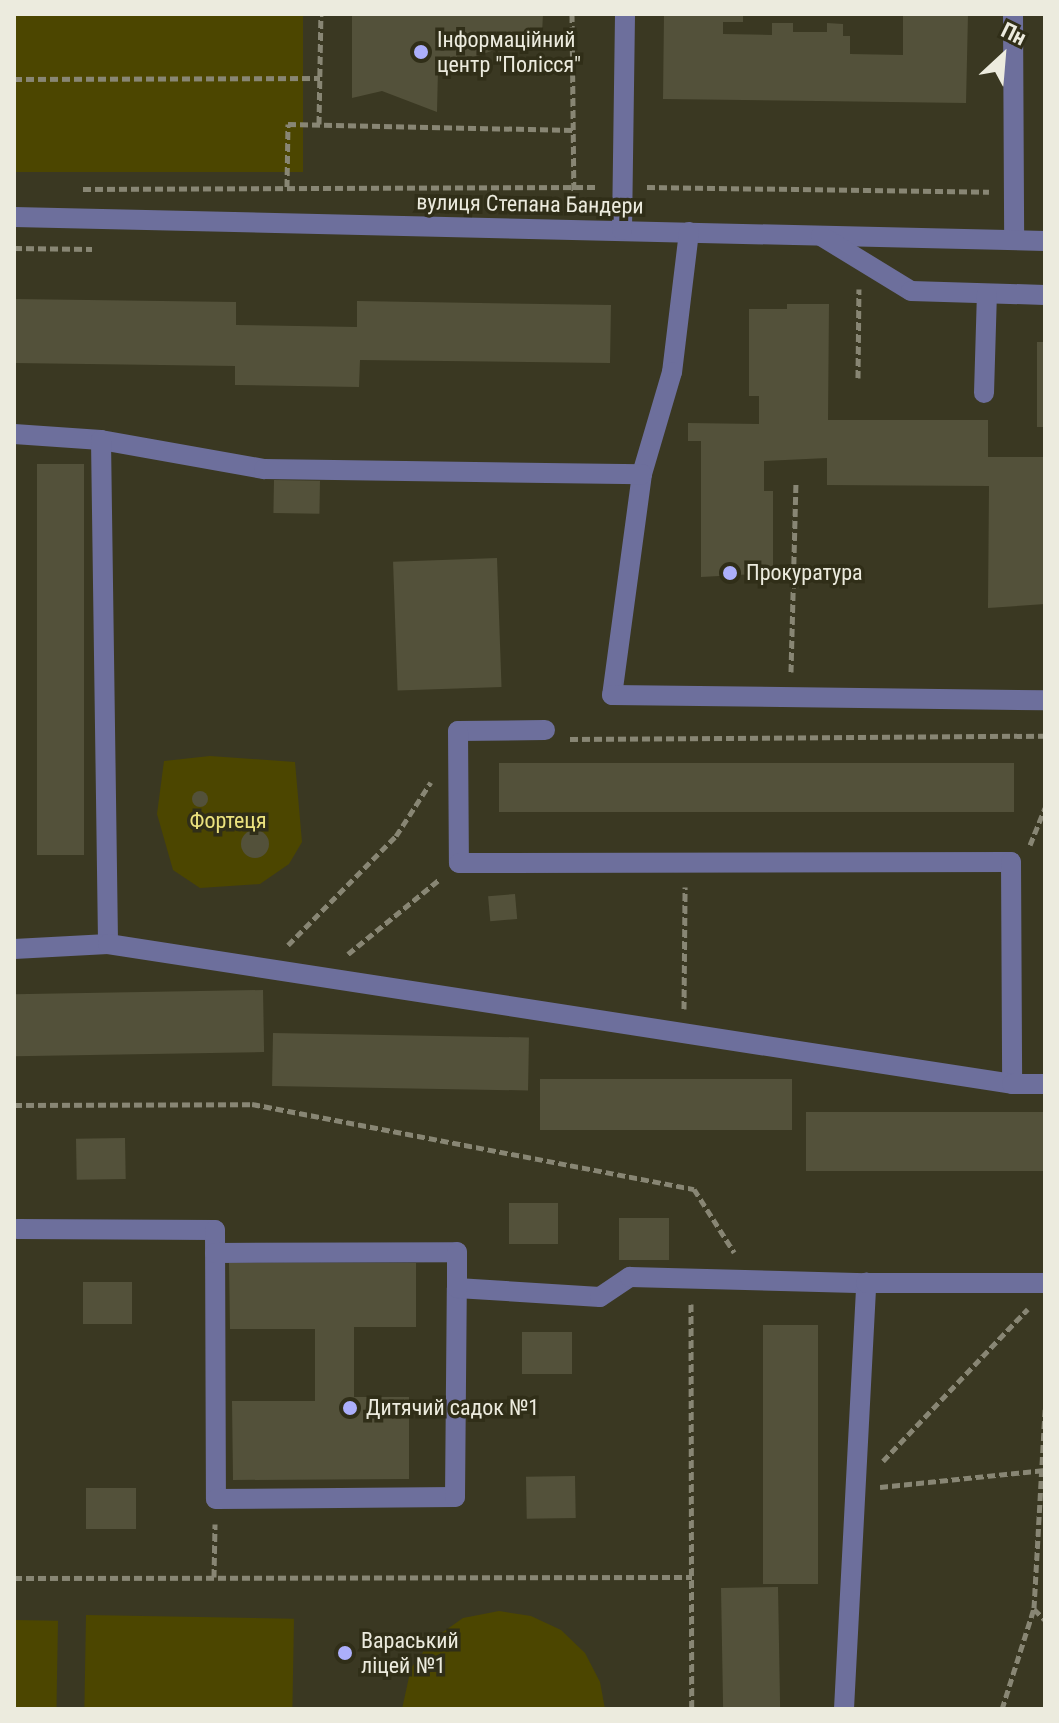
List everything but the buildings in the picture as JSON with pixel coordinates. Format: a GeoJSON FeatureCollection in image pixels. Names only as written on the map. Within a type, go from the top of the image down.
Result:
{"type":"FeatureCollection","features":[{"type":"Feature","properties":{"kind":"street"},"geometry":{"type":"LineString","coordinates":[[622,230],[625,14]]}},
{"type":"Feature","properties":{"kind":"street"},"geometry":{"type":"LineString","coordinates":[[1013,14],[1014,240]]}},
{"type":"Feature","properties":{"kind":"street","name":"вулиця Степана Бандери"},"geometry":{"type":"LineString","coordinates":[[14,217],[1045,241]]}},
{"type":"Feature","properties":{"kind":"street"},"geometry":{"type":"LineString","coordinates":[[689,232],[672,372],[642,474],[612,695],[1045,700]]}},
{"type":"Feature","properties":{"kind":"street"},"geometry":{"type":"LineString","coordinates":[[821,236],[911,291],[1045,295]]}},
{"type":"Feature","properties":{"kind":"street"},"geometry":{"type":"LineString","coordinates":[[984,393],[987,294]]}},
{"type":"Feature","properties":{"kind":"street"},"geometry":{"type":"LineString","coordinates":[[14,434],[101,440],[264,469],[642,474]]}},
{"type":"Feature","properties":{"kind":"street"},"geometry":{"type":"LineString","coordinates":[[101,440],[108,944]]}},
{"type":"Feature","properties":{"kind":"street"},"geometry":{"type":"LineString","coordinates":[[549,735],[458,731],[459,863],[1011,862],[1012,1084]]}},
{"type":"Feature","properties":{"kind":"street"},"geometry":{"type":"LineString","coordinates":[[14,949],[108,944],[324,974],[1012,1084],[1045,1084]]}},
{"type":"Feature","properties":{"kind":"street"},"geometry":{"type":"LineString","coordinates":[[17,1229],[215,1230],[215,1253],[216,1499],[455,1497],[457,1252],[215,1253]]}},
{"type":"Feature","properties":{"kind":"street"},"geometry":{"type":"LineString","coordinates":[[457,1288],[600,1297],[630,1277],[866,1283],[1045,1283]]}},
{"type":"Feature","properties":{"kind":"street"},"geometry":{"type":"LineString","coordinates":[[844,1709],[866,1283]]}},
{"type":"Feature","properties":{"kind":"path"},"geometry":{"type":"LineString","coordinates":[[319,124],[321,14]]}},
{"type":"Feature","properties":{"kind":"path"},"geometry":{"type":"LineString","coordinates":[[572,14],[574,186]]}},
{"type":"Feature","properties":{"kind":"path"},"geometry":{"type":"LineString","coordinates":[[14,79],[320,78]]}},
{"type":"Feature","properties":{"kind":"path"},"geometry":{"type":"LineString","coordinates":[[287,187],[288,124],[573,130]]}},
{"type":"Feature","properties":{"kind":"path"},"geometry":{"type":"LineString","coordinates":[[75,189],[574,186],[1014,192]]}},
{"type":"Feature","properties":{"kind":"path"},"geometry":{"type":"LineString","coordinates":[[858,378],[860,260]]}},
{"type":"Feature","properties":{"kind":"path"},"geometry":{"type":"LineString","coordinates":[[790,697],[796,483]]}},
{"type":"Feature","properties":{"kind":"path"},"geometry":{"type":"LineString","coordinates":[[549,735],[1045,736]]}},
{"type":"Feature","properties":{"kind":"path"},"geometry":{"type":"LineString","coordinates":[[267,966],[396,836],[458,739]]}},
{"type":"Feature","properties":{"kind":"path"},"geometry":{"type":"LineString","coordinates":[[1011,862],[1035,840],[1045,808]]}},
{"type":"Feature","properties":{"kind":"path"},"geometry":{"type":"LineString","coordinates":[[684,1032],[685,862]]}},
{"type":"Feature","properties":{"kind":"path"},"geometry":{"type":"LineString","coordinates":[[324,974],[459,863]]}},
{"type":"Feature","properties":{"kind":"path"},"geometry":{"type":"LineString","coordinates":[[14,1105],[252,1104],[694,1189],[751,1280]]}},
{"type":"Feature","properties":{"kind":"path"},"geometry":{"type":"LineString","coordinates":[[691,1279],[692,1709]]}},
{"type":"Feature","properties":{"kind":"path"},"geometry":{"type":"LineString","coordinates":[[855,1489],[1034,1302]]}},
{"type":"Feature","properties":{"kind":"path"},"geometry":{"type":"LineString","coordinates":[[1002,1709],[1034,1608],[1045,1409]]}},
{"type":"Feature","properties":{"kind":"path"},"geometry":{"type":"LineString","coordinates":[[855,1489],[1043,1470]]}},
{"type":"Feature","properties":{"kind":"path"},"geometry":{"type":"LineString","coordinates":[[214,1577],[216,1499]]}},
{"type":"Feature","properties":{"kind":"path"},"geometry":{"type":"LineString","coordinates":[[14,1578],[692,1577]]}},
{"type":"Feature","properties":{"kind":"path"},"geometry":{"type":"LineString","coordinates":[[1034,1608],[1045,1620]]}},
{"type":"Feature","properties":{"kind":"green space"},"geometry":{"type":"Polygon","coordinates":[[[14,14],[303,14],[303,172],[14,172],[14,14]]]}},
{"type":"Feature","properties":{"kind":"green space","name":"Фортеця"},"geometry":{"type":"Polygon","coordinates":[[[210,756],[295,762],[302,842],[289,864],[260,884],[200,888],[173,870],[157,814],[164,761],[210,756]]]}},
{"type":"Feature","properties":{"kind":"green space"},"geometry":{"type":"Polygon","coordinates":[[[499,1611],[531,1616],[561,1630],[585,1653],[600,1682],[605,1709],[402,1709],[411,1668],[433,1639],[463,1618],[499,1611]]]}},
{"type":"Feature","properties":{"kind":"green space"},"geometry":{"type":"Polygon","coordinates":[[[86,1615],[294,1619],[292,1709],[84,1709],[86,1615]]]}},
{"type":"Feature","properties":{"kind":"green space"},"geometry":{"type":"Polygon","coordinates":[[[14,1620],[58,1621],[56,1709],[14,1709],[14,1620]]]}},
{"type":"Feature","properties":{"kind":"place","name":"Інформаційний центр \"Полісся\""},"geometry":{"type":"Point","coordinates":[421,52]}},
{"type":"Feature","properties":{"kind":"place","name":"Прокуратура"},"geometry":{"type":"Point","coordinates":[730,573]}},
{"type":"Feature","properties":{"kind":"place","name":"Дитячий садок №1"},"geometry":{"type":"Point","coordinates":[350,1408]}},
{"type":"Feature","properties":{"kind":"place","name":"Вараський ліцей №1"},"geometry":{"type":"Point","coordinates":[345,1653]}}]}
